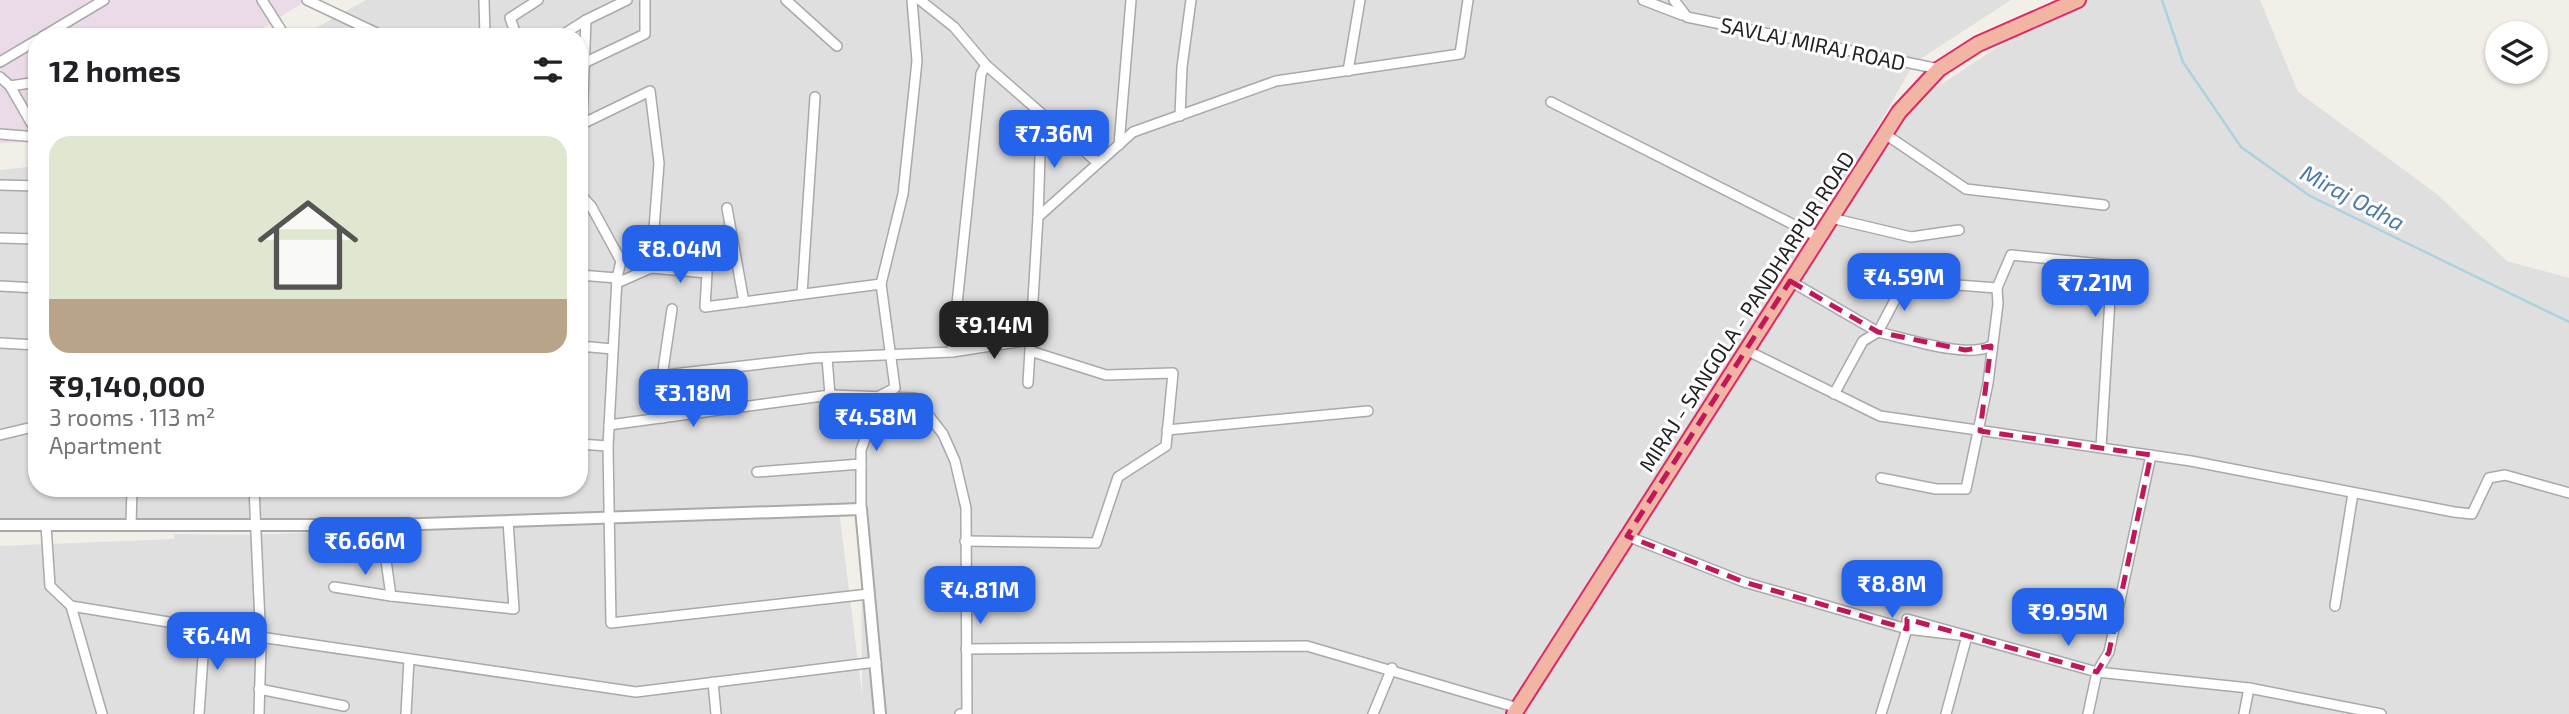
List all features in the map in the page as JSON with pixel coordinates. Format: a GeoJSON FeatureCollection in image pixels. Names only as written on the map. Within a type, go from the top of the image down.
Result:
{"type":"FeatureCollection","features":[{"type":"Feature","properties":{"kind":"highway","name":"MIRAJ - SANGOLA - PANDHARPUR ROAD"},"geometry":{"type":"LineString","coordinates":[[1516,711],[1899,112],[1940,69],[1978,44],[2078,0]]}},
{"type":"Feature","properties":{"kind":"street"},"geometry":{"type":"LineString","coordinates":[[58,28],[104,0]]}},
{"type":"Feature","properties":{"kind":"street"},"geometry":{"type":"LineString","coordinates":[[262,0],[280,28]]}},
{"type":"Feature","properties":{"kind":"street"},"geometry":{"type":"LineString","coordinates":[[307,0],[367,28]]}},
{"type":"Feature","properties":{"kind":"street"},"geometry":{"type":"LineString","coordinates":[[484,0],[485,28]]}},
{"type":"Feature","properties":{"kind":"street"},"geometry":{"type":"LineString","coordinates":[[514,28],[510,18],[538,0]]}},
{"type":"Feature","properties":{"kind":"street"},"geometry":{"type":"LineString","coordinates":[[573,28],[628,0]]}},
{"type":"Feature","properties":{"kind":"street"},"geometry":{"type":"LineString","coordinates":[[588,61],[645,34],[645,0]]}},
{"type":"Feature","properties":{"kind":"street"},"geometry":{"type":"LineString","coordinates":[[786,0],[837,46]]}},
{"type":"Feature","properties":{"kind":"street"},"geometry":{"type":"LineString","coordinates":[[880,714],[861,509],[861,450],[881,395],[895,388],[881,284],[903,194],[918,61],[912,0]]}},
{"type":"Feature","properties":{"kind":"street"},"geometry":{"type":"LineString","coordinates":[[920,0],[954,27],[986,65],[1098,163]]}},
{"type":"Feature","properties":{"kind":"street"},"geometry":{"type":"LineString","coordinates":[[1119,145],[1131,0]]}},
{"type":"Feature","properties":{"kind":"street"},"geometry":{"type":"LineString","coordinates":[[1180,116],[1182,67],[1191,0]]}},
{"type":"Feature","properties":{"kind":"street"},"geometry":{"type":"LineString","coordinates":[[1348,71],[1360,0]]}},
{"type":"Feature","properties":{"kind":"street"},"geometry":{"type":"LineString","coordinates":[[1038,217],[1133,132],[1276,81],[1460,54],[1468,0]]}},
{"type":"Feature","properties":{"kind":"street","name":"SAVLAJ MIRAJ ROAD"},"geometry":{"type":"LineString","coordinates":[[1643,0],[1687,17],[1940,69]]}},
{"type":"Feature","properties":{"kind":"street"},"geometry":{"type":"LineString","coordinates":[[1674,0],[1687,17]]}},
{"type":"Feature","properties":{"kind":"street"},"geometry":{"type":"LineString","coordinates":[[586,20],[586,28]]}},
{"type":"Feature","properties":{"kind":"street"},"geometry":{"type":"LineString","coordinates":[[0,62],[28,45]]}},
{"type":"Feature","properties":{"kind":"street"},"geometry":{"type":"LineString","coordinates":[[952,352],[981,74],[986,65]]}},
{"type":"Feature","properties":{"kind":"street"},"geometry":{"type":"LineString","coordinates":[[0,78],[10,86],[28,118]]}},
{"type":"Feature","properties":{"kind":"street"},"geometry":{"type":"LineString","coordinates":[[10,86],[28,83]]}},
{"type":"Feature","properties":{"kind":"street"},"geometry":{"type":"LineString","coordinates":[[588,121],[650,91],[659,163],[651,268]]}},
{"type":"Feature","properties":{"kind":"street"},"geometry":{"type":"LineString","coordinates":[[802,294],[816,97]]}},
{"type":"Feature","properties":{"kind":"street"},"geometry":{"type":"LineString","coordinates":[[1551,102],[1818,237]]}},
{"type":"Feature","properties":{"kind":"street"},"geometry":{"type":"LineString","coordinates":[[1028,383],[1041,126],[1046,116]]}},
{"type":"Feature","properties":{"kind":"street"},"geometry":{"type":"LineString","coordinates":[[0,134],[28,134]]}},
{"type":"Feature","properties":{"kind":"street"},"geometry":{"type":"LineString","coordinates":[[1885,134],[1966,189],[2104,205]]}},
{"type":"Feature","properties":{"kind":"street"},"geometry":{"type":"LineString","coordinates":[[0,185],[28,186]]}},
{"type":"Feature","properties":{"kind":"street"},"geometry":{"type":"LineString","coordinates":[[588,203],[621,261],[617,281],[608,446],[611,624],[869,594]]}},
{"type":"Feature","properties":{"kind":"street"},"geometry":{"type":"LineString","coordinates":[[727,208],[744,302]]}},
{"type":"Feature","properties":{"kind":"street"},"geometry":{"type":"LineString","coordinates":[[1831,218],[1911,237],[1959,230]]}},
{"type":"Feature","properties":{"kind":"street"},"geometry":{"type":"LineString","coordinates":[[0,238],[28,239]]}},
{"type":"Feature","properties":{"kind":"street"},"geometry":{"type":"LineString","coordinates":[[1881,478],[1936,489],[1966,489],[1980,430],[1998,304],[1997,288],[2011,255],[2112,265],[2101,448]]}},
{"type":"Feature","properties":{"kind":"street"},"geometry":{"type":"LineString","coordinates":[[588,276],[617,281],[651,268],[707,273],[705,307],[881,284]]}},
{"type":"Feature","properties":{"kind":"street"},"geometry":{"type":"LineString","coordinates":[[1790,281],[1878,332],[1981,352],[1991,346]]}},
{"type":"Feature","properties":{"kind":"street"},"geometry":{"type":"LineString","coordinates":[[1834,394],[1863,341],[1878,332],[1905,281],[1997,288]]}},
{"type":"Feature","properties":{"kind":"street"},"geometry":{"type":"LineString","coordinates":[[0,286],[28,288]]}},
{"type":"Feature","properties":{"kind":"street"},"geometry":{"type":"LineString","coordinates":[[663,418],[662,377],[672,309]]}},
{"type":"Feature","properties":{"kind":"street"},"geometry":{"type":"LineString","coordinates":[[662,377],[827,358],[952,352],[1030,340]]}},
{"type":"Feature","properties":{"kind":"street"},"geometry":{"type":"LineString","coordinates":[[0,343],[28,345]]}},
{"type":"Feature","properties":{"kind":"street"},"geometry":{"type":"LineString","coordinates":[[588,347],[613,348]]}},
{"type":"Feature","properties":{"kind":"street"},"geometry":{"type":"LineString","coordinates":[[1746,350],[1880,416],[2151,455],[2472,514],[2489,478],[2505,475],[2569,493]]}},
{"type":"Feature","properties":{"kind":"street"},"geometry":{"type":"LineString","coordinates":[[965,541],[1096,542],[1118,477],[1166,446],[1172,373],[1106,375],[1030,351]]}},
{"type":"Feature","properties":{"kind":"street"},"geometry":{"type":"LineString","coordinates":[[827,358],[830,395]]}},
{"type":"Feature","properties":{"kind":"street"},"geometry":{"type":"LineString","coordinates":[[609,425],[830,395],[915,398],[943,433],[955,461],[966,508],[967,714],[960,714]]}},
{"type":"Feature","properties":{"kind":"street"},"geometry":{"type":"LineString","coordinates":[[1167,430],[1368,411]]}},
{"type":"Feature","properties":{"kind":"street"},"geometry":{"type":"LineString","coordinates":[[0,435],[28,428]]}},
{"type":"Feature","properties":{"kind":"street"},"geometry":{"type":"LineString","coordinates":[[588,445],[608,446]]}},
{"type":"Feature","properties":{"kind":"street"},"geometry":{"type":"LineString","coordinates":[[2088,714],[2097,672],[2109,652],[2151,455]]}},
{"type":"Feature","properties":{"kind":"street"},"geometry":{"type":"LineString","coordinates":[[757,472],[861,464]]}},
{"type":"Feature","properties":{"kind":"street"},"geometry":{"type":"LineString","coordinates":[[2335,606],[2353,493]]}},
{"type":"Feature","properties":{"kind":"street"},"geometry":{"type":"LineString","coordinates":[[131,525],[132,497]]}},
{"type":"Feature","properties":{"kind":"street"},"geometry":{"type":"LineString","coordinates":[[254,497],[260,638],[259,714]]}},
{"type":"Feature","properties":{"kind":"street"},"geometry":{"type":"LineString","coordinates":[[0,525],[381,525],[861,509]]}},
{"type":"Feature","properties":{"kind":"street"},"geometry":{"type":"LineString","coordinates":[[334,587],[514,609],[508,521]]}},
{"type":"Feature","properties":{"kind":"street"},"geometry":{"type":"LineString","coordinates":[[46,525],[50,586],[71,606],[102,714]]}},
{"type":"Feature","properties":{"kind":"street"},"geometry":{"type":"LineString","coordinates":[[381,525],[391,596]]}},
{"type":"Feature","properties":{"kind":"street"},"geometry":{"type":"LineString","coordinates":[[1627,536],[1744,582],[1907,629]]}},
{"type":"Feature","properties":{"kind":"street"},"geometry":{"type":"LineString","coordinates":[[71,606],[260,638],[636,691],[876,662]]}},
{"type":"Feature","properties":{"kind":"street"},"geometry":{"type":"LineString","coordinates":[[1881,714],[1907,629],[1907,619],[2097,672],[2249,688],[2381,714]]}},
{"type":"Feature","properties":{"kind":"street"},"geometry":{"type":"LineString","coordinates":[[199,714],[205,628]]}},
{"type":"Feature","properties":{"kind":"street"},"geometry":{"type":"LineString","coordinates":[[1946,714],[1967,636]]}},
{"type":"Feature","properties":{"kind":"street"},"geometry":{"type":"LineString","coordinates":[[965,649],[1307,646],[1392,668],[1516,711]]}},
{"type":"Feature","properties":{"kind":"street"},"geometry":{"type":"LineString","coordinates":[[406,714],[409,659]]}},
{"type":"Feature","properties":{"kind":"street"},"geometry":{"type":"LineString","coordinates":[[1373,714],[1392,668]]}},
{"type":"Feature","properties":{"kind":"street"},"geometry":{"type":"LineString","coordinates":[[713,682],[716,714]]}},
{"type":"Feature","properties":{"kind":"street"},"geometry":{"type":"LineString","coordinates":[[2244,714],[2249,688]]}},
{"type":"Feature","properties":{"kind":"street"},"geometry":{"type":"LineString","coordinates":[[259,689],[344,706]]}},
{"type":"Feature","properties":{"kind":"highlighted area"},"geometry":{"type":"Polygon","coordinates":[[[1790,281],[1878,332],[1965,350],[1991,346],[1980,431],[2151,455],[2109,652],[2097,672],[1907,619],[1907,629],[1744,582],[1627,536],[1790,281]]]}},
{"type":"Feature","properties":{"kind":"shaded area"},"geometry":{"type":"Polygon","coordinates":[[[0,0],[307,0],[263,28],[28,28],[28,142],[0,143],[0,0]]]}},
{"type":"Feature","properties":{"kind":"shaded area"},"geometry":{"type":"Polygon","coordinates":[[[366,0],[2011,0],[1914,63],[1799,266],[1899,112],[2054,10],[2081,0],[2260,0],[2298,92],[2437,194],[2507,261],[2569,278],[2569,714],[0,714],[0,546],[174,539],[174,534],[247,535],[713,515],[0,525],[0,170],[28,167],[28,497],[588,497],[588,28],[316,28],[366,0]],[[861,510],[839,511],[862,694],[861,510]]]}},
{"type":"Feature","properties":{"kind":"waterway","name":"Miraj Odha"},"geometry":{"type":"LineString","coordinates":[[2162,0],[2183,62],[2241,147],[2310,196],[2569,322]]}}]}
